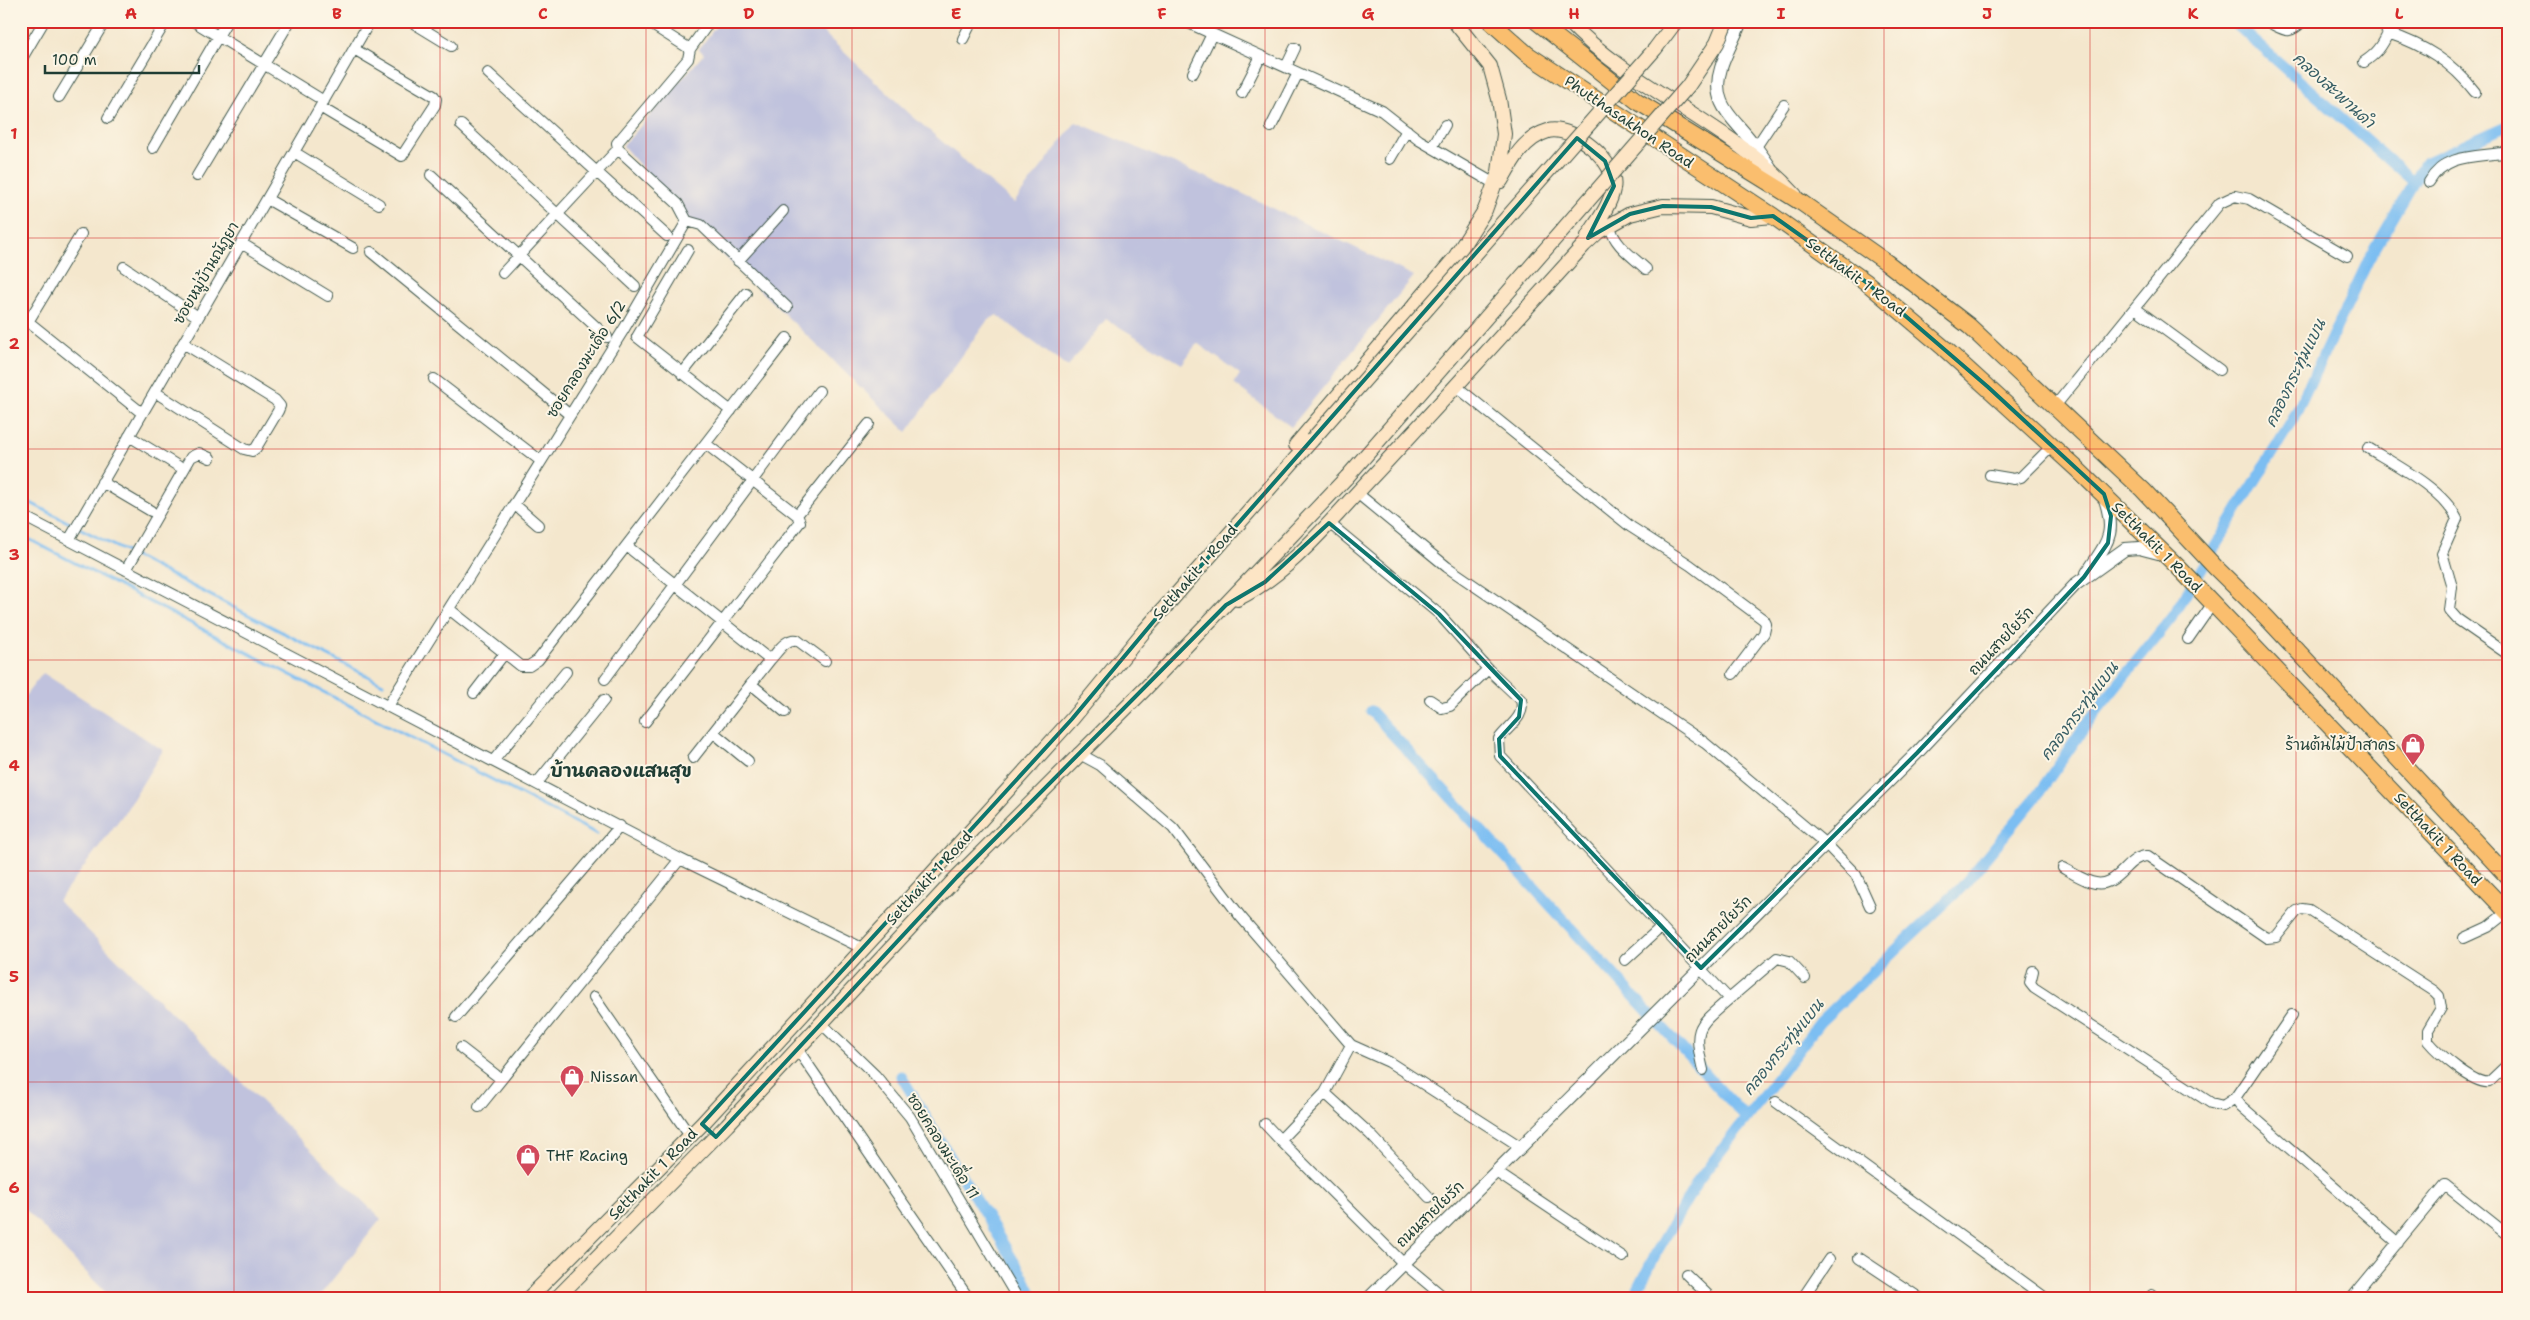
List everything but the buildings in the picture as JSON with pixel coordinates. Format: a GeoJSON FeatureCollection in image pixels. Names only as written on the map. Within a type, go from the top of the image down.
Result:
{"type":"FeatureCollection","features":[{"type":"Feature","properties":{"kind":"main road"},"geometry":{"type":"LineString","coordinates":[[1454,21],[1490,66],[1499,99],[1504,134],[1499,172],[1486,210]]}},
{"type":"Feature","properties":{"kind":"main road","name":"Phutthasakhon Road"},"geometry":{"type":"LineString","coordinates":[[1490,21],[1527,54],[1774,216]]}},
{"type":"Feature","properties":{"kind":"main road","name":"Phutthasakhon Road"},"geometry":{"type":"LineString","coordinates":[[1536,21],[1637,101],[1802,203]]}},
{"type":"Feature","properties":{"kind":"main road"},"geometry":{"type":"LineString","coordinates":[[1568,21],[1581,36],[1614,62],[1725,134],[1771,169],[1802,203]]}},
{"type":"Feature","properties":{"kind":"main road","name":"Setthakit 1 Road"},"geometry":{"type":"LineString","coordinates":[[528,1299],[702,1124],[864,949],[1072,719],[1202,565],[1655,49],[1676,21]]}},
{"type":"Feature","properties":{"kind":"main road","name":"Setthakit 1 Road"},"geometry":{"type":"LineString","coordinates":[[556,1299],[716,1137],[957,877],[1226,605],[1347,477],[1688,86],[1717,43],[1726,21]]}},
{"type":"Feature","properties":{"kind":"main road"},"geometry":{"type":"LineString","coordinates":[[1202,565],[1227,526],[1454,259],[1486,210],[1514,157],[1530,140],[1549,131],[1563,132],[1585,142],[1605,161],[1614,186],[1609,202],[1600,218],[1567,264]]}},
{"type":"Feature","properties":{"kind":"main road","name":"Setthakit 1 Road"},"geometry":{"type":"LineString","coordinates":[[1802,203],[1886,262],[1969,326],[2144,490],[2216,568],[2266,617],[2509,878]]}},
{"type":"Feature","properties":{"kind":"main road"},"geometry":{"type":"LineString","coordinates":[[1226,605],[1265,582],[1329,523],[1457,387],[1598,232],[1630,214],[1663,206],[1711,207],[1751,218],[1774,216]]}},
{"type":"Feature","properties":{"kind":"main road","name":"Setthakit 1 Road"},"geometry":{"type":"LineString","coordinates":[[1774,216],[1866,282],[1944,348],[2104,494],[2197,586],[2508,913]]}},
{"type":"Feature","properties":{"kind":"main road"},"geometry":{"type":"LineString","coordinates":[[702,1124],[716,1137]]}},
{"type":"Feature","properties":{"kind":"street"},"geometry":{"type":"LineString","coordinates":[[21,60],[44,21]]}},
{"type":"Feature","properties":{"kind":"street"},"geometry":{"type":"LineString","coordinates":[[59,97],[105,21]]}},
{"type":"Feature","properties":{"kind":"street"},"geometry":{"type":"LineString","coordinates":[[108,118],[166,21]]}},
{"type":"Feature","properties":{"kind":"street"},"geometry":{"type":"LineString","coordinates":[[193,21],[264,65],[402,156],[436,100],[434,96],[354,50]]}},
{"type":"Feature","properties":{"kind":"street"},"geometry":{"type":"LineString","coordinates":[[152,148],[227,21]]}},
{"type":"Feature","properties":{"kind":"street"},"geometry":{"type":"LineString","coordinates":[[197,176],[290,21]]}},
{"type":"Feature","properties":{"kind":"street","name":"ซอยหมู่บ้านณัฏยา"},"geometry":{"type":"LineString","coordinates":[[68,540],[370,21]]}},
{"type":"Feature","properties":{"kind":"street"},"geometry":{"type":"LineString","coordinates":[[410,21],[452,46]]}},
{"type":"Feature","properties":{"kind":"street"},"geometry":{"type":"LineString","coordinates":[[646,21],[690,49]]}},
{"type":"Feature","properties":{"kind":"street"},"geometry":{"type":"LineString","coordinates":[[710,21],[690,49],[688,59],[618,138],[616,143],[618,149],[678,204],[687,220],[701,225],[788,308]]}},
{"type":"Feature","properties":{"kind":"street"},"geometry":{"type":"LineString","coordinates":[[963,39],[972,21]]}},
{"type":"Feature","properties":{"kind":"street"},"geometry":{"type":"LineString","coordinates":[[1184,21],[1382,111],[1432,147],[1495,184]]}},
{"type":"Feature","properties":{"kind":"street"},"geometry":{"type":"LineString","coordinates":[[1741,21],[1721,67],[1718,81],[1719,94],[1728,117],[1756,147],[1771,169]]}},
{"type":"Feature","properties":{"kind":"street"},"geometry":{"type":"LineString","coordinates":[[2270,23],[2290,31],[2294,30],[2303,21]]}},
{"type":"Feature","properties":{"kind":"street"},"geometry":{"type":"LineString","coordinates":[[2380,21],[2388,33],[2411,41],[2445,60],[2460,72],[2475,92]]}},
{"type":"Feature","properties":{"kind":"street"},"geometry":{"type":"LineString","coordinates":[[2364,62],[2376,54],[2388,33]]}},
{"type":"Feature","properties":{"kind":"street"},"geometry":{"type":"LineString","coordinates":[[1193,73],[1212,34]]}},
{"type":"Feature","properties":{"kind":"street"},"geometry":{"type":"LineString","coordinates":[[1286,68],[1295,48]]}},
{"type":"Feature","properties":{"kind":"street"},"geometry":{"type":"LineString","coordinates":[[1242,93],[1261,56]]}},
{"type":"Feature","properties":{"kind":"street"},"geometry":{"type":"LineString","coordinates":[[488,73],[667,236]]}},
{"type":"Feature","properties":{"kind":"street"},"geometry":{"type":"LineString","coordinates":[[1271,127],[1298,73]]}},
{"type":"Feature","properties":{"kind":"street"},"geometry":{"type":"LineString","coordinates":[[1756,147],[1784,104]]}},
{"type":"Feature","properties":{"kind":"street"},"geometry":{"type":"LineString","coordinates":[[461,125],[635,286]]}},
{"type":"Feature","properties":{"kind":"street"},"geometry":{"type":"LineString","coordinates":[[1432,147],[1445,125]]}},
{"type":"Feature","properties":{"kind":"street"},"geometry":{"type":"LineString","coordinates":[[1390,159],[1407,130]]}},
{"type":"Feature","properties":{"kind":"street"},"geometry":{"type":"LineString","coordinates":[[503,273],[618,149]]}},
{"type":"Feature","properties":{"kind":"street"},"geometry":{"type":"LineString","coordinates":[[2429,182],[2443,164],[2455,159],[2502,153],[2509,150]]}},
{"type":"Feature","properties":{"kind":"street"},"geometry":{"type":"LineString","coordinates":[[294,152],[379,204]]}},
{"type":"Feature","properties":{"kind":"street"},"geometry":{"type":"LineString","coordinates":[[431,175],[607,337]]}},
{"type":"Feature","properties":{"kind":"street"},"geometry":{"type":"LineString","coordinates":[[2055,406],[2220,203],[2235,196],[2249,199],[2347,256]]}},
{"type":"Feature","properties":{"kind":"street"},"geometry":{"type":"LineString","coordinates":[[267,199],[354,248]]}},
{"type":"Feature","properties":{"kind":"street"},"geometry":{"type":"LineString","coordinates":[[738,261],[783,211]]}},
{"type":"Feature","properties":{"kind":"street","name":"ซอยคลองมะเดื่อ 6/2"},"geometry":{"type":"LineString","coordinates":[[388,706],[570,415],[687,220]]}},
{"type":"Feature","properties":{"kind":"street"},"geometry":{"type":"LineString","coordinates":[[1610,226],[1612,236],[1617,242],[1646,268]]}},
{"type":"Feature","properties":{"kind":"street"},"geometry":{"type":"LineString","coordinates":[[81,234],[25,319],[142,413]]}},
{"type":"Feature","properties":{"kind":"street"},"geometry":{"type":"LineString","coordinates":[[241,243],[328,296]]}},
{"type":"Feature","properties":{"kind":"street"},"geometry":{"type":"LineString","coordinates":[[688,250],[637,337],[682,374],[732,411]]}},
{"type":"Feature","properties":{"kind":"street"},"geometry":{"type":"LineString","coordinates":[[371,252],[570,415]]}},
{"type":"Feature","properties":{"kind":"street"},"geometry":{"type":"LineString","coordinates":[[124,267],[198,317]]}},
{"type":"Feature","properties":{"kind":"street"},"geometry":{"type":"LineString","coordinates":[[682,374],[746,293]]}},
{"type":"Feature","properties":{"kind":"street"},"geometry":{"type":"LineString","coordinates":[[2135,308],[2220,370]]}},
{"type":"Feature","properties":{"kind":"street"},"geometry":{"type":"LineString","coordinates":[[449,610],[521,666],[529,666],[538,660],[628,547],[787,338]]}},
{"type":"Feature","properties":{"kind":"street"},"geometry":{"type":"LineString","coordinates":[[154,392],[244,449],[252,451],[256,448],[278,411],[280,406],[275,400],[183,343]]}},
{"type":"Feature","properties":{"kind":"street"},"geometry":{"type":"LineString","coordinates":[[434,379],[541,460]]}},
{"type":"Feature","properties":{"kind":"street"},"geometry":{"type":"LineString","coordinates":[[1457,387],[1631,527],[1690,564],[1764,620],[1766,624],[1764,633],[1733,674]]}},
{"type":"Feature","properties":{"kind":"street"},"geometry":{"type":"LineString","coordinates":[[605,679],[819,391]]}},
{"type":"Feature","properties":{"kind":"street"},"geometry":{"type":"LineString","coordinates":[[797,515],[868,424]]}},
{"type":"Feature","properties":{"kind":"street"},"geometry":{"type":"LineString","coordinates":[[129,436],[178,466]]}},
{"type":"Feature","properties":{"kind":"street"},"geometry":{"type":"LineString","coordinates":[[645,722],[800,522],[797,515],[706,444]]}},
{"type":"Feature","properties":{"kind":"street"},"geometry":{"type":"LineString","coordinates":[[1990,475],[2014,479],[2021,477],[2052,446]]}},
{"type":"Feature","properties":{"kind":"street"},"geometry":{"type":"LineString","coordinates":[[2368,448],[2405,471],[2449,504],[2457,519],[2442,553],[2452,587],[2449,610],[2457,619],[2509,655]]}},
{"type":"Feature","properties":{"kind":"street"},"geometry":{"type":"LineString","coordinates":[[126,570],[192,457],[199,452],[210,458]]}},
{"type":"Feature","properties":{"kind":"street"},"geometry":{"type":"LineString","coordinates":[[102,482],[152,511]]}},
{"type":"Feature","properties":{"kind":"street"},"geometry":{"type":"LineString","coordinates":[[1357,493],[1447,567],[1705,743],[1826,844],[1856,875],[1870,906]]}},
{"type":"Feature","properties":{"kind":"street","name":"ถนนสายใยรัก"},"geometry":{"type":"LineString","coordinates":[[1368,1299],[1917,754],[2084,577],[2108,543],[2111,516],[2104,494]]}},
{"type":"Feature","properties":{"kind":"street"},"geometry":{"type":"LineString","coordinates":[[514,504],[538,525]]}},
{"type":"Feature","properties":{"kind":"street"},"geometry":{"type":"LineString","coordinates":[[21,515],[680,858],[864,949]]}},
{"type":"Feature","properties":{"kind":"street"},"geometry":{"type":"LineString","coordinates":[[1329,523],[1439,614],[1488,669],[1521,700],[1523,706],[1519,717],[1499,739],[1500,756],[1729,999]]}},
{"type":"Feature","properties":{"kind":"street"},"geometry":{"type":"LineString","coordinates":[[628,547],[770,660]]}},
{"type":"Feature","properties":{"kind":"street","name":"ถนนสายใยรัก"},"geometry":{"type":"LineString","coordinates":[[2084,577],[2125,549],[2139,548],[2166,555]]}},
{"type":"Feature","properties":{"kind":"street"},"geometry":{"type":"LineString","coordinates":[[2188,639],[2213,603]]}},
{"type":"Feature","properties":{"kind":"street"},"geometry":{"type":"LineString","coordinates":[[693,758],[770,660],[792,639],[797,640],[825,661]]}},
{"type":"Feature","properties":{"kind":"street"},"geometry":{"type":"LineString","coordinates":[[474,693],[504,654]]}},
{"type":"Feature","properties":{"kind":"street"},"geometry":{"type":"LineString","coordinates":[[1430,700],[1442,708],[1450,706],[1488,669]]}},
{"type":"Feature","properties":{"kind":"street"},"geometry":{"type":"LineString","coordinates":[[494,760],[566,672]]}},
{"type":"Feature","properties":{"kind":"street"},"geometry":{"type":"LineString","coordinates":[[751,684],[785,712]]}},
{"type":"Feature","properties":{"kind":"street"},"geometry":{"type":"LineString","coordinates":[[537,784],[604,700]]}},
{"type":"Feature","properties":{"kind":"street"},"geometry":{"type":"LineString","coordinates":[[714,733],[748,761]]}},
{"type":"Feature","properties":{"kind":"street"},"geometry":{"type":"LineString","coordinates":[[1078,753],[1100,766],[1173,828],[1240,916],[1351,1045],[1389,1062],[1521,1147]]}},
{"type":"Feature","properties":{"kind":"street"},"geometry":{"type":"LineString","coordinates":[[456,1017],[620,826]]}},
{"type":"Feature","properties":{"kind":"street"},"geometry":{"type":"LineString","coordinates":[[2063,868],[2092,883],[2102,884],[2120,875],[2134,860],[2142,856],[2148,856],[2262,935],[2272,939],[2297,911],[2309,910],[2440,996],[2442,1008],[2428,1030],[2428,1041],[2469,1076],[2478,1082],[2489,1082],[2509,1064]]}},
{"type":"Feature","properties":{"kind":"street"},"geometry":{"type":"LineString","coordinates":[[479,1107],[680,858]]}},
{"type":"Feature","properties":{"kind":"street"},"geometry":{"type":"LineString","coordinates":[[2464,938],[2488,927],[2508,913]]}},
{"type":"Feature","properties":{"kind":"street"},"geometry":{"type":"LineString","coordinates":[[1625,960],[1661,927]]}},
{"type":"Feature","properties":{"kind":"street"},"geometry":{"type":"LineString","coordinates":[[1703,1070],[1697,1035],[1706,1019],[1777,958],[1789,961],[1805,978]]}},
{"type":"Feature","properties":{"kind":"street"},"geometry":{"type":"LineString","coordinates":[[2033,971],[2030,983],[2034,988],[2217,1106],[2227,1104],[2235,1098],[2292,1014]]}},
{"type":"Feature","properties":{"kind":"street"},"geometry":{"type":"LineString","coordinates":[[594,997],[690,1136]]}},
{"type":"Feature","properties":{"kind":"street","name":"ซอยคลองมะเดื่อ 11"},"geometry":{"type":"LineString","coordinates":[[822,1024],[875,1075],[910,1117],[1018,1299]]}},
{"type":"Feature","properties":{"kind":"street"},"geometry":{"type":"LineString","coordinates":[[1280,1140],[1325,1093],[1351,1045]]}},
{"type":"Feature","properties":{"kind":"street"},"geometry":{"type":"LineString","coordinates":[[462,1048],[501,1079]]}},
{"type":"Feature","properties":{"kind":"street"},"geometry":{"type":"LineString","coordinates":[[798,1050],[969,1299]]}},
{"type":"Feature","properties":{"kind":"street"},"geometry":{"type":"LineString","coordinates":[[1325,1093],[1366,1131],[1429,1197]]}},
{"type":"Feature","properties":{"kind":"street"},"geometry":{"type":"LineString","coordinates":[[2235,1098],[2398,1243]]}},
{"type":"Feature","properties":{"kind":"street"},"geometry":{"type":"LineString","coordinates":[[1776,1102],[2047,1299]]}},
{"type":"Feature","properties":{"kind":"street"},"geometry":{"type":"LineString","coordinates":[[1265,1124],[1403,1263],[1442,1298]]}},
{"type":"Feature","properties":{"kind":"street"},"geometry":{"type":"LineString","coordinates":[[1496,1172],[1623,1257]]}},
{"type":"Feature","properties":{"kind":"street"},"geometry":{"type":"LineString","coordinates":[[2351,1299],[2445,1185],[2509,1236]]}},
{"type":"Feature","properties":{"kind":"street"},"geometry":{"type":"LineString","coordinates":[[1859,1258],[1921,1299]]}},
{"type":"Feature","properties":{"kind":"street"},"geometry":{"type":"LineString","coordinates":[[1802,1299],[1829,1259]]}},
{"type":"Feature","properties":{"kind":"street"},"geometry":{"type":"LineString","coordinates":[[1686,1274],[1712,1299]]}},
{"type":"Feature","properties":{"kind":"highlighted area"},"geometry":{"type":"Polygon","coordinates":[[[1577,138],[1605,161],[1614,186],[1588,238],[1630,214],[1663,206],[1711,207],[1751,218],[1773,216],[1866,282],[1988,387],[2104,494],[2111,516],[2108,543],[2084,577],[1917,753],[1701,968],[1500,756],[1499,739],[1519,717],[1521,700],[1439,614],[1329,523],[1265,582],[1226,605],[1078,753],[957,877],[716,1137],[702,1124],[1072,719],[1184,585],[1577,138]]]}},
{"type":"Feature","properties":{"kind":"shaded area"},"geometry":{"type":"Polygon","coordinates":[[[720,21],[811,21],[911,115],[1014,203],[1076,122],[1227,186],[1414,276],[1291,427],[1234,384],[1240,374],[1197,343],[1182,364],[1106,319],[1067,367],[997,315],[987,321],[907,432],[694,227],[623,146],[704,54],[699,49],[720,21]]]}},
{"type":"Feature","properties":{"kind":"shaded area"},"geometry":{"type":"Polygon","coordinates":[[[43,673],[163,750],[125,812],[58,901],[381,1219],[317,1299],[112,1299],[21,1205],[21,701],[43,673]]]}},
{"type":"Feature","properties":{"kind":"waterway","name":"คลองสะพานดำ"},"geometry":{"type":"LineString","coordinates":[[2232,21],[2414,182]]}},
{"type":"Feature","properties":{"kind":"waterway","name":"คลองกระทุ่มแบน"},"geometry":{"type":"LineString","coordinates":[[1633,1299],[1656,1253],[1698,1181],[1820,1022],[1961,888],[2036,797],[2091,718],[2172,617],[2292,421],[2369,259],[2425,163],[2509,125]]}},
{"type":"Feature","properties":{"kind":"waterway"},"geometry":{"type":"LineString","coordinates":[[21,498],[383,684]]}},
{"type":"Feature","properties":{"kind":"waterway"},"geometry":{"type":"LineString","coordinates":[[21,535],[597,834]]}},
{"type":"Feature","properties":{"kind":"waterway"},"geometry":{"type":"LineString","coordinates":[[1371,711],[1746,1118]]}},
{"type":"Feature","properties":{"kind":"waterway"},"geometry":{"type":"LineString","coordinates":[[901,1076],[1024,1278],[1034,1299]]}},
{"type":"Feature","properties":{"kind":"place","name":"ร้านต้นไม้ป้าสาคร"},"geometry":{"type":"Point","coordinates":[2413,766]}},
{"type":"Feature","properties":{"kind":"place","name":"Nissan"},"geometry":{"type":"Point","coordinates":[572,1098]}},
{"type":"Feature","properties":{"kind":"place","name":"THF Racing"},"geometry":{"type":"Point","coordinates":[528,1177]}},
{"type":"Feature","properties":{"kind":"district","name":"บ้านคลองแสนสุข"},"geometry":{"type":"Point","coordinates":[621,771]}}]}
